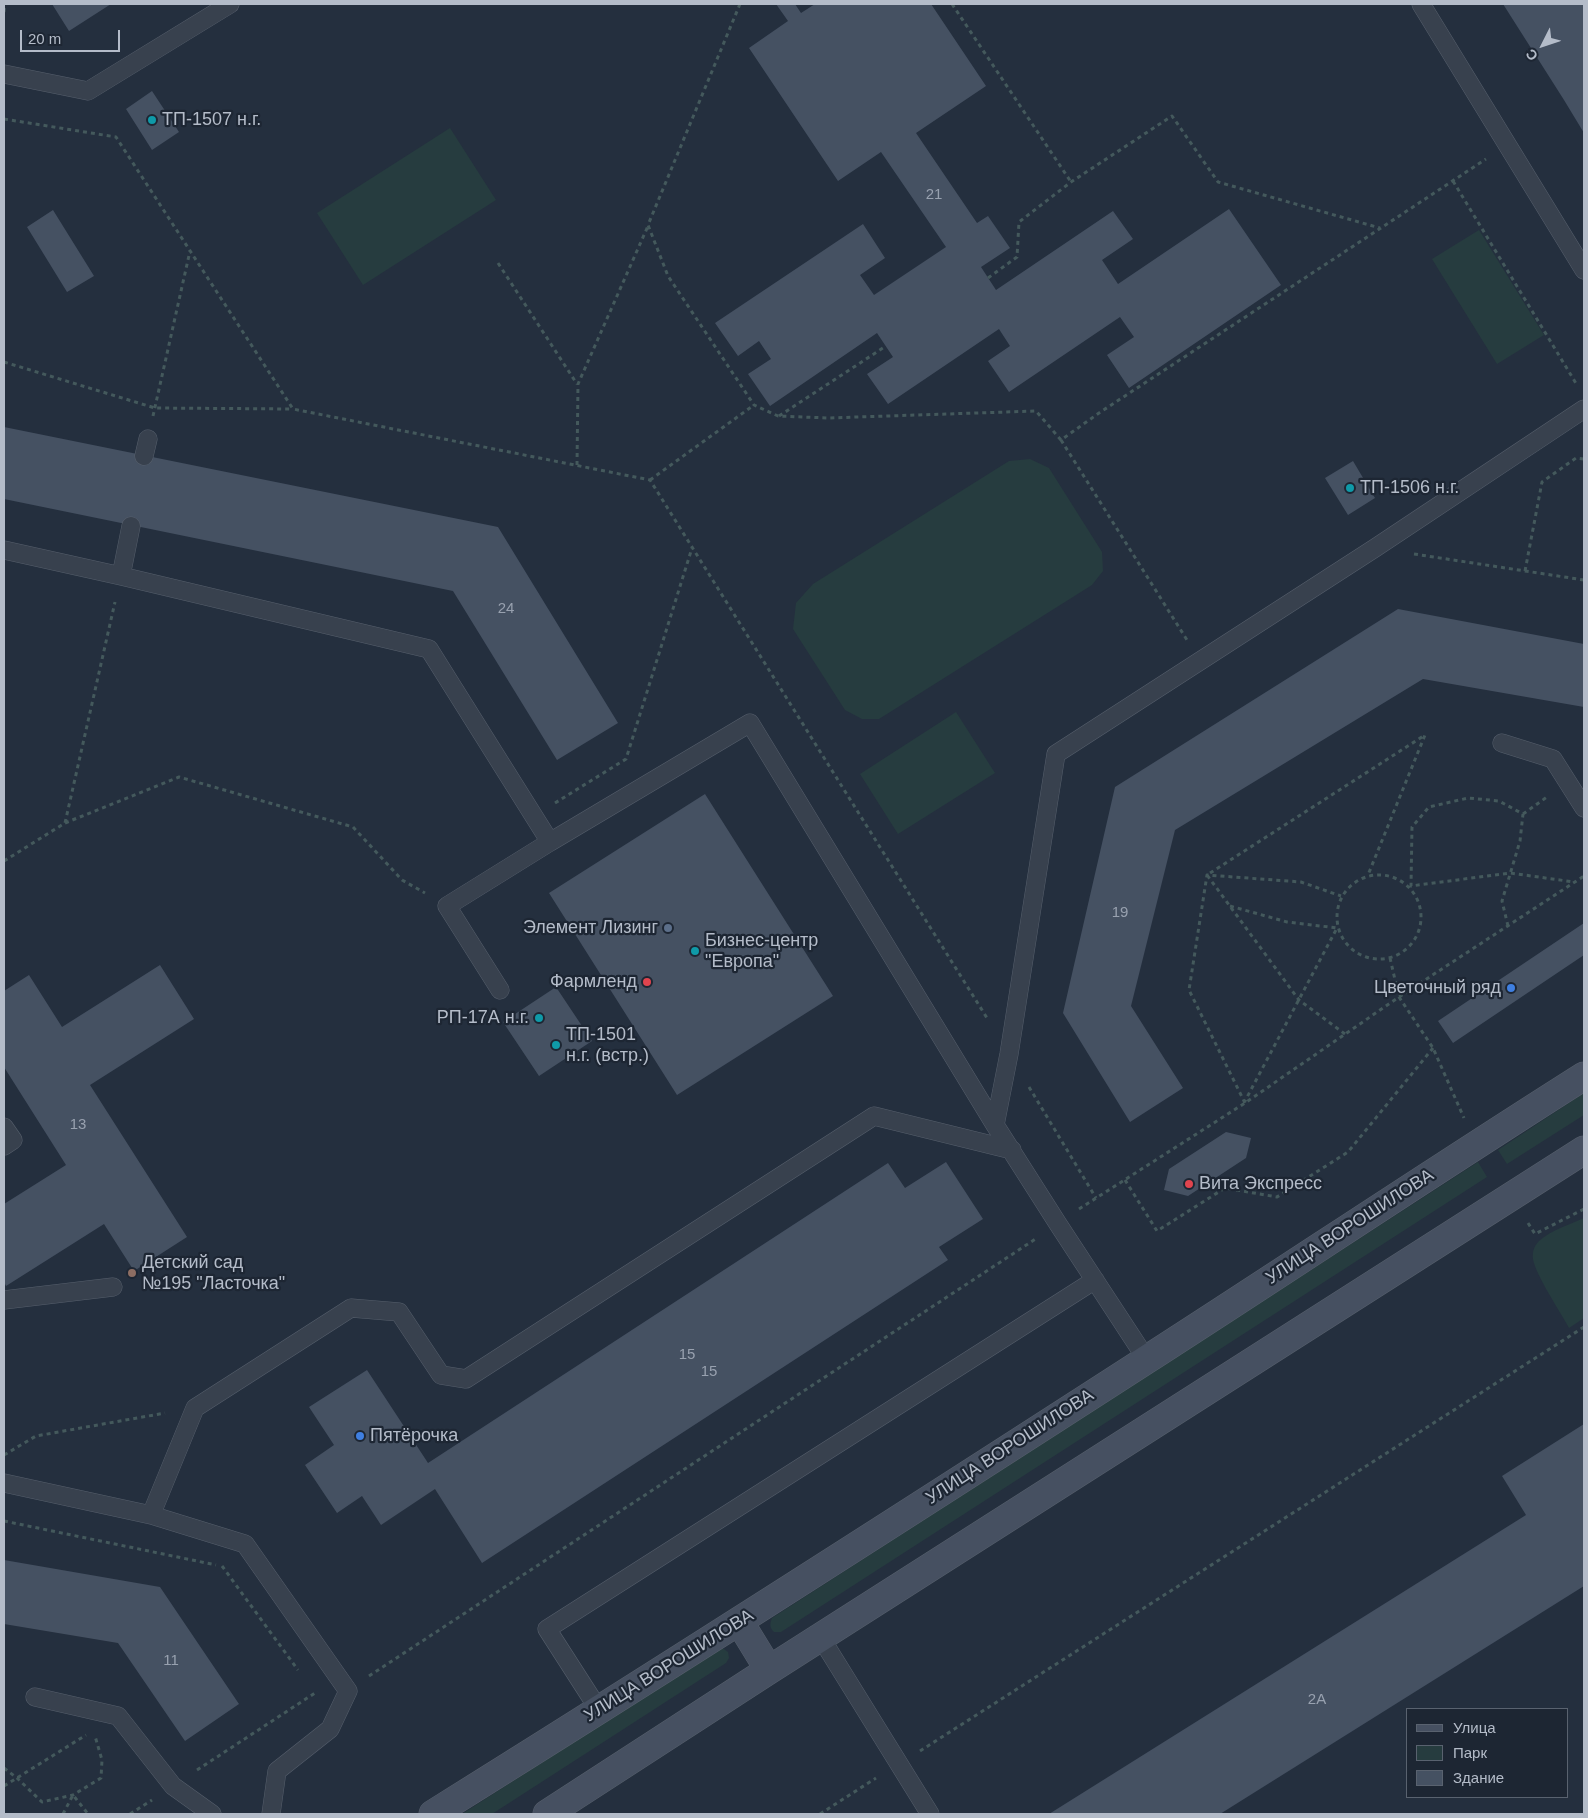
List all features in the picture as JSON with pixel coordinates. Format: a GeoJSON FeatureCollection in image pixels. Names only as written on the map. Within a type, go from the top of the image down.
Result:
{"type":"FeatureCollection","features":[{"type":"Feature","properties":{"kind":"main road","name":"УЛИЦА ВОРОШИЛОВА"},"geometry":{"type":"LineString","coordinates":[[433,1814],[1147,1360],[1476,1144],[1584,1076]]}},
{"type":"Feature","properties":{"kind":"main road"},"geometry":{"type":"LineString","coordinates":[[547,1814],[769,1670],[1584,1150]]}},
{"type":"Feature","properties":{"kind":"main road"},"geometry":{"type":"LineString","coordinates":[[739,1621],[769,1670]]}},
{"type":"Feature","properties":{"kind":"lane"},"geometry":{"type":"LineString","coordinates":[[4,74],[88,91],[230,4]]}},
{"type":"Feature","properties":{"kind":"lane"},"geometry":{"type":"LineString","coordinates":[[1421,4],[1584,270]]}},
{"type":"Feature","properties":{"kind":"lane"},"geometry":{"type":"LineString","coordinates":[[995,1125],[1010,1054],[1056,754],[1375,548],[1584,409]]}},
{"type":"Feature","properties":{"kind":"lane"},"geometry":{"type":"LineString","coordinates":[[144,456],[148,438]]}},
{"type":"Feature","properties":{"kind":"lane"},"geometry":{"type":"LineString","coordinates":[[121,576],[131,526]]}},
{"type":"Feature","properties":{"kind":"lane"},"geometry":{"type":"LineString","coordinates":[[4,550],[429,649],[550,842]]}},
{"type":"Feature","properties":{"kind":"lane"},"geometry":{"type":"LineString","coordinates":[[500,990],[447,906],[550,842],[750,723],[995,1125],[1147,1360]]}},
{"type":"Feature","properties":{"kind":"lane"},"geometry":{"type":"LineString","coordinates":[[1502,743],[1553,759],[1584,808]]}},
{"type":"Feature","properties":{"kind":"lane"},"geometry":{"type":"LineString","coordinates":[[151,1515],[195,1408],[351,1308],[399,1312],[441,1375],[466,1379],[874,1116],[1012,1150]]}},
{"type":"Feature","properties":{"kind":"lane"},"geometry":{"type":"LineString","coordinates":[[4,1127],[13,1140],[4,1146]]}},
{"type":"Feature","properties":{"kind":"lane"},"geometry":{"type":"LineString","coordinates":[[599,1710],[547,1629],[1096,1280]]}},
{"type":"Feature","properties":{"kind":"lane"},"geometry":{"type":"LineString","coordinates":[[4,1300],[113,1287]]}},
{"type":"Feature","properties":{"kind":"lane"},"geometry":{"type":"LineString","coordinates":[[4,1483],[151,1515],[245,1544],[348,1691],[330,1729],[277,1771],[271,1814]]}},
{"type":"Feature","properties":{"kind":"lane"},"geometry":{"type":"LineString","coordinates":[[821,1638],[930,1814]]}},
{"type":"Feature","properties":{"kind":"lane"},"geometry":{"type":"LineString","coordinates":[[34,1697],[118,1716],[173,1786],[212,1814]]}},
{"type":"Feature","properties":{"kind":"path"},"geometry":{"type":"LineString","coordinates":[[4,12],[5,4]]}},
{"type":"Feature","properties":{"kind":"path"},"geometry":{"type":"LineString","coordinates":[[577,465],[578,384],[648,225],[740,4]]}},
{"type":"Feature","properties":{"kind":"path"},"geometry":{"type":"LineString","coordinates":[[952,4],[1071,182]]}},
{"type":"Feature","properties":{"kind":"path"},"geometry":{"type":"LineString","coordinates":[[988,278],[1017,257],[1019,222],[1071,182],[1172,116],[1218,182],[1380,228]]}},
{"type":"Feature","properties":{"kind":"path"},"geometry":{"type":"LineString","coordinates":[[4,119],[116,137],[293,409]]}},
{"type":"Feature","properties":{"kind":"path"},"geometry":{"type":"LineString","coordinates":[[1061,440],[1099,413],[1508,145]]}},
{"type":"Feature","properties":{"kind":"path"},"geometry":{"type":"LineString","coordinates":[[1453,181],[1579,388]]}},
{"type":"Feature","properties":{"kind":"path"},"geometry":{"type":"LineString","coordinates":[[648,225],[668,276],[754,406],[778,416],[828,418],[1036,411],[1061,440],[1200,661]]}},
{"type":"Feature","properties":{"kind":"path"},"geometry":{"type":"LineString","coordinates":[[148,438],[190,250]]}},
{"type":"Feature","properties":{"kind":"path"},"geometry":{"type":"LineString","coordinates":[[498,263],[578,384]]}},
{"type":"Feature","properties":{"kind":"path"},"geometry":{"type":"LineString","coordinates":[[778,416],[886,346]]}},
{"type":"Feature","properties":{"kind":"path"},"geometry":{"type":"LineString","coordinates":[[4,362],[155,408],[293,409],[650,480],[1010,1054],[1096,1198]]}},
{"type":"Feature","properties":{"kind":"path"},"geometry":{"type":"LineString","coordinates":[[650,480],[754,406]]}},
{"type":"Feature","properties":{"kind":"path"},"geometry":{"type":"LineString","coordinates":[[1525,571],[1542,482],[1576,458],[1584,459]]}},
{"type":"Feature","properties":{"kind":"path"},"geometry":{"type":"LineString","coordinates":[[534,816],[626,759],[692,548]]}},
{"type":"Feature","properties":{"kind":"path"},"geometry":{"type":"LineString","coordinates":[[1375,548],[1584,580]]}},
{"type":"Feature","properties":{"kind":"path"},"geometry":{"type":"LineString","coordinates":[[65,823],[121,576]]}},
{"type":"Feature","properties":{"kind":"path"},"geometry":{"type":"LineString","coordinates":[[1245,1102],[1189,990],[1207,875],[1425,735],[1368,875]]}},
{"type":"Feature","properties":{"kind":"path"},"geometry":{"type":"LineString","coordinates":[[4,862],[65,823],[179,777],[353,827],[402,880],[447,906]]}},
{"type":"Feature","properties":{"kind":"path"},"geometry":{"type":"LineString","coordinates":[[1337,928],[1348,948],[1368,959],[1390,958],[1409,947],[1420,928],[1420,906],[1411,886],[1412,827],[1429,807],[1468,798],[1499,802],[1523,814],[1520,841],[1502,901],[1508,926]]}},
{"type":"Feature","properties":{"kind":"path"},"geometry":{"type":"LineString","coordinates":[[1245,1102],[1337,928],[1341,896],[1352,883],[1368,875],[1391,875],[1411,886],[1510,872],[1575,882]]}},
{"type":"Feature","properties":{"kind":"path"},"geometry":{"type":"LineString","coordinates":[[1207,875],[1301,882],[1341,896]]}},
{"type":"Feature","properties":{"kind":"path"},"geometry":{"type":"LineString","coordinates":[[1207,875],[1299,1000],[1345,1034]]}},
{"type":"Feature","properties":{"kind":"path"},"geometry":{"type":"LineString","coordinates":[[130,1814],[315,1693],[348,1691],[1096,1198],[1245,1102],[1399,997],[1584,876]]}},
{"type":"Feature","properties":{"kind":"path"},"geometry":{"type":"LineString","coordinates":[[1229,906],[1287,922],[1337,928]]}},
{"type":"Feature","properties":{"kind":"path"},"geometry":{"type":"LineString","coordinates":[[1390,958],[1399,997],[1433,1048],[1476,1144]]}},
{"type":"Feature","properties":{"kind":"path"},"geometry":{"type":"LineString","coordinates":[[1125,1180],[1156,1231],[1225,1188],[1277,1198],[1348,1152],[1433,1048]]}},
{"type":"Feature","properties":{"kind":"path"},"geometry":{"type":"LineString","coordinates":[[1535,1234],[1584,1209]]}},
{"type":"Feature","properties":{"kind":"path"},"geometry":{"type":"LineString","coordinates":[[820,1814],[1584,1327]]}},
{"type":"Feature","properties":{"kind":"path"},"geometry":{"type":"LineString","coordinates":[[4,1455],[36,1436],[195,1408]]}},
{"type":"Feature","properties":{"kind":"path"},"geometry":{"type":"LineString","coordinates":[[4,1521],[223,1566],[303,1677]]}},
{"type":"Feature","properties":{"kind":"path"},"geometry":{"type":"LineString","coordinates":[[4,1768],[17,1778],[42,1802],[74,1795],[101,1778],[102,1760],[94,1731],[17,1778],[4,1786]]}},
{"type":"Feature","properties":{"kind":"path"},"geometry":{"type":"LineString","coordinates":[[63,1814],[74,1795]]}},
{"type":"Feature","properties":{"kind":"path"},"geometry":{"type":"LineString","coordinates":[[74,1795],[88,1814]]}},
{"type":"Feature","properties":{"kind":"green space"},"geometry":{"type":"Polygon","coordinates":[[[450,128],[496,200],[363,285],[317,213],[450,128]]]}},
{"type":"Feature","properties":{"kind":"green space"},"geometry":{"type":"Polygon","coordinates":[[[1479,230],[1544,335],[1497,364],[1432,259],[1479,230]]]}},
{"type":"Feature","properties":{"kind":"green space"},"geometry":{"type":"Polygon","coordinates":[[[1030,459],[1049,468],[1102,552],[1103,571],[1092,585],[879,719],[862,719],[845,710],[793,629],[796,603],[813,584],[1009,461],[1030,459]]]}},
{"type":"Feature","properties":{"kind":"green space"},"geometry":{"type":"Polygon","coordinates":[[[956,712],[995,773],[898,834],[860,774],[956,712]]]}},
{"type":"Feature","properties":{"kind":"green space"},"geometry":{"type":"Polygon","coordinates":[[[1584,1093],[1584,1115],[1507,1164],[1498,1150],[1584,1093]]]}},
{"type":"Feature","properties":{"kind":"green space"},"geometry":{"type":"Polygon","coordinates":[[[1478,1162],[1487,1177],[781,1632],[774,1632],[772,1630],[770,1625],[772,1618],[1478,1162]]]}},
{"type":"Feature","properties":{"kind":"green space"},"geometry":{"type":"Polygon","coordinates":[[[1584,1218],[1584,1318],[1569,1328],[1539,1275],[1533,1254],[1536,1245],[1544,1237],[1584,1218]]]}},
{"type":"Feature","properties":{"kind":"green space"},"geometry":{"type":"Polygon","coordinates":[[[718,1649],[724,1649],[728,1652],[729,1658],[726,1663],[492,1814],[462,1814],[718,1649]]]}},
{"type":"Feature","properties":{"kind":"building"},"geometry":{"type":"Polygon","coordinates":[[[52,4],[111,4],[69,31],[52,4]]]}},
{"type":"Feature","properties":{"kind":"building"},"geometry":{"type":"Polygon","coordinates":[[[776,4],[795,4],[801,13],[815,4],[931,4],[986,86],[916,133],[977,223],[988,216],[1010,248],[981,267],[996,290],[1113,211],[1133,239],[1102,260],[1118,284],[1229,209],[1281,285],[1129,388],[1107,355],[1134,337],[1120,317],[1009,392],[988,361],[1010,346],[999,329],[888,404],[867,374],[893,357],[877,333],[770,406],[748,374],[771,359],[759,341],[738,356],[715,323],[863,224],[885,258],[860,275],[874,295],[946,247],[881,152],[838,181],[749,48],[788,21],[776,4]]]}},
{"type":"Feature","properties":{"kind":"building"},"geometry":{"type":"Polygon","coordinates":[[[1503,4],[1584,4],[1584,133],[1564,100],[1503,4]]]}},
{"type":"Feature","properties":{"kind":"building","name":"ТП-1507 н.г."},"geometry":{"type":"Polygon","coordinates":[[[152,91],[179,132],[152,150],[126,109],[152,91]]]}},
{"type":"Feature","properties":{"kind":"building"},"geometry":{"type":"Polygon","coordinates":[[[53,210],[94,276],[67,292],[27,227],[53,210]]]}},
{"type":"Feature","properties":{"kind":"building"},"geometry":{"type":"Polygon","coordinates":[[[4,427],[498,527],[618,723],[557,760],[453,591],[4,499],[4,427]]]}},
{"type":"Feature","properties":{"kind":"building","name":"ТП-1506 н.г."},"geometry":{"type":"Polygon","coordinates":[[[1353,461],[1375,498],[1348,515],[1325,478],[1353,461]]]}},
{"type":"Feature","properties":{"kind":"building"},"geometry":{"type":"Polygon","coordinates":[[[1398,609],[1584,644],[1584,707],[1423,679],[1175,830],[1131,1006],[1183,1088],[1130,1122],[1063,1013],[1115,787],[1398,609]]]}},
{"type":"Feature","properties":{"kind":"building","name":"Бизнес-центр \"Европа\""},"geometry":{"type":"Polygon","coordinates":[[[705,794],[833,996],[677,1095],[549,893],[705,794]]]}},
{"type":"Feature","properties":{"kind":"building","name":"Цветочный ряд"},"geometry":{"type":"Polygon","coordinates":[[[1584,923],[1584,955],[1453,1043],[1438,1021],[1584,923]]]}},
{"type":"Feature","properties":{"kind":"building"},"geometry":{"type":"Polygon","coordinates":[[[160,965],[194,1019],[90,1085],[187,1237],[134,1271],[104,1224],[6,1286],[4,1282],[4,1204],[66,1165],[4,1067],[4,991],[29,975],[62,1027],[160,965]]]}},
{"type":"Feature","properties":{"kind":"building"},"geometry":{"type":"Polygon","coordinates":[[[556,987],[592,1041],[539,1076],[503,1022],[556,987]]]}},
{"type":"Feature","properties":{"kind":"building"},"geometry":{"type":"Polygon","coordinates":[[[1226,1132],[1251,1138],[1246,1158],[1188,1196],[1164,1190],[1169,1169],[1226,1132]]]}},
{"type":"Feature","properties":{"kind":"building"},"geometry":{"type":"Polygon","coordinates":[[[946,1162],[983,1219],[939,1247],[948,1260],[482,1563],[435,1489],[381,1525],[362,1496],[337,1513],[305,1465],[334,1445],[309,1407],[367,1370],[428,1463],[888,1163],[905,1188],[946,1162]]]}},
{"type":"Feature","properties":{"kind":"building"},"geometry":{"type":"Polygon","coordinates":[[[1584,1424],[1584,1586],[1220,1814],[1049,1814],[1526,1515],[1502,1476],[1584,1424]]]}},
{"type":"Feature","properties":{"kind":"building"},"geometry":{"type":"Polygon","coordinates":[[[4,1560],[160,1587],[239,1704],[185,1741],[118,1643],[4,1624],[4,1560]]]}},
{"type":"Feature","properties":{"kind":"place","name":"ТП-1507 н.г."},"geometry":{"type":"Point","coordinates":[152,120]}},
{"type":"Feature","properties":{"kind":"place","name":"ТП-1506 н.г."},"geometry":{"type":"Point","coordinates":[1350,488]}},
{"type":"Feature","properties":{"kind":"place","name":"Элемент Лизинг"},"geometry":{"type":"Point","coordinates":[668,928]}},
{"type":"Feature","properties":{"kind":"place","name":"Бизнес-центр \"Европа\""},"geometry":{"type":"Point","coordinates":[695,951]}},
{"type":"Feature","properties":{"kind":"place","name":"Фармленд"},"geometry":{"type":"Point","coordinates":[647,982]}},
{"type":"Feature","properties":{"kind":"place","name":"Цветочный ряд"},"geometry":{"type":"Point","coordinates":[1511,988]}},
{"type":"Feature","properties":{"kind":"place","name":"РП-17А н.г."},"geometry":{"type":"Point","coordinates":[539,1018]}},
{"type":"Feature","properties":{"kind":"place","name":"ТП-1501 н.г. (встр.)"},"geometry":{"type":"Point","coordinates":[556,1045]}},
{"type":"Feature","properties":{"kind":"place","name":"Вита Экспресс"},"geometry":{"type":"Point","coordinates":[1189,1184]}},
{"type":"Feature","properties":{"kind":"place","name":"Детский сад №195 \"Ласточка\""},"geometry":{"type":"Point","coordinates":[132,1273]}},
{"type":"Feature","properties":{"kind":"place","name":"Пятёрочка"},"geometry":{"type":"Point","coordinates":[360,1436]}}]}
